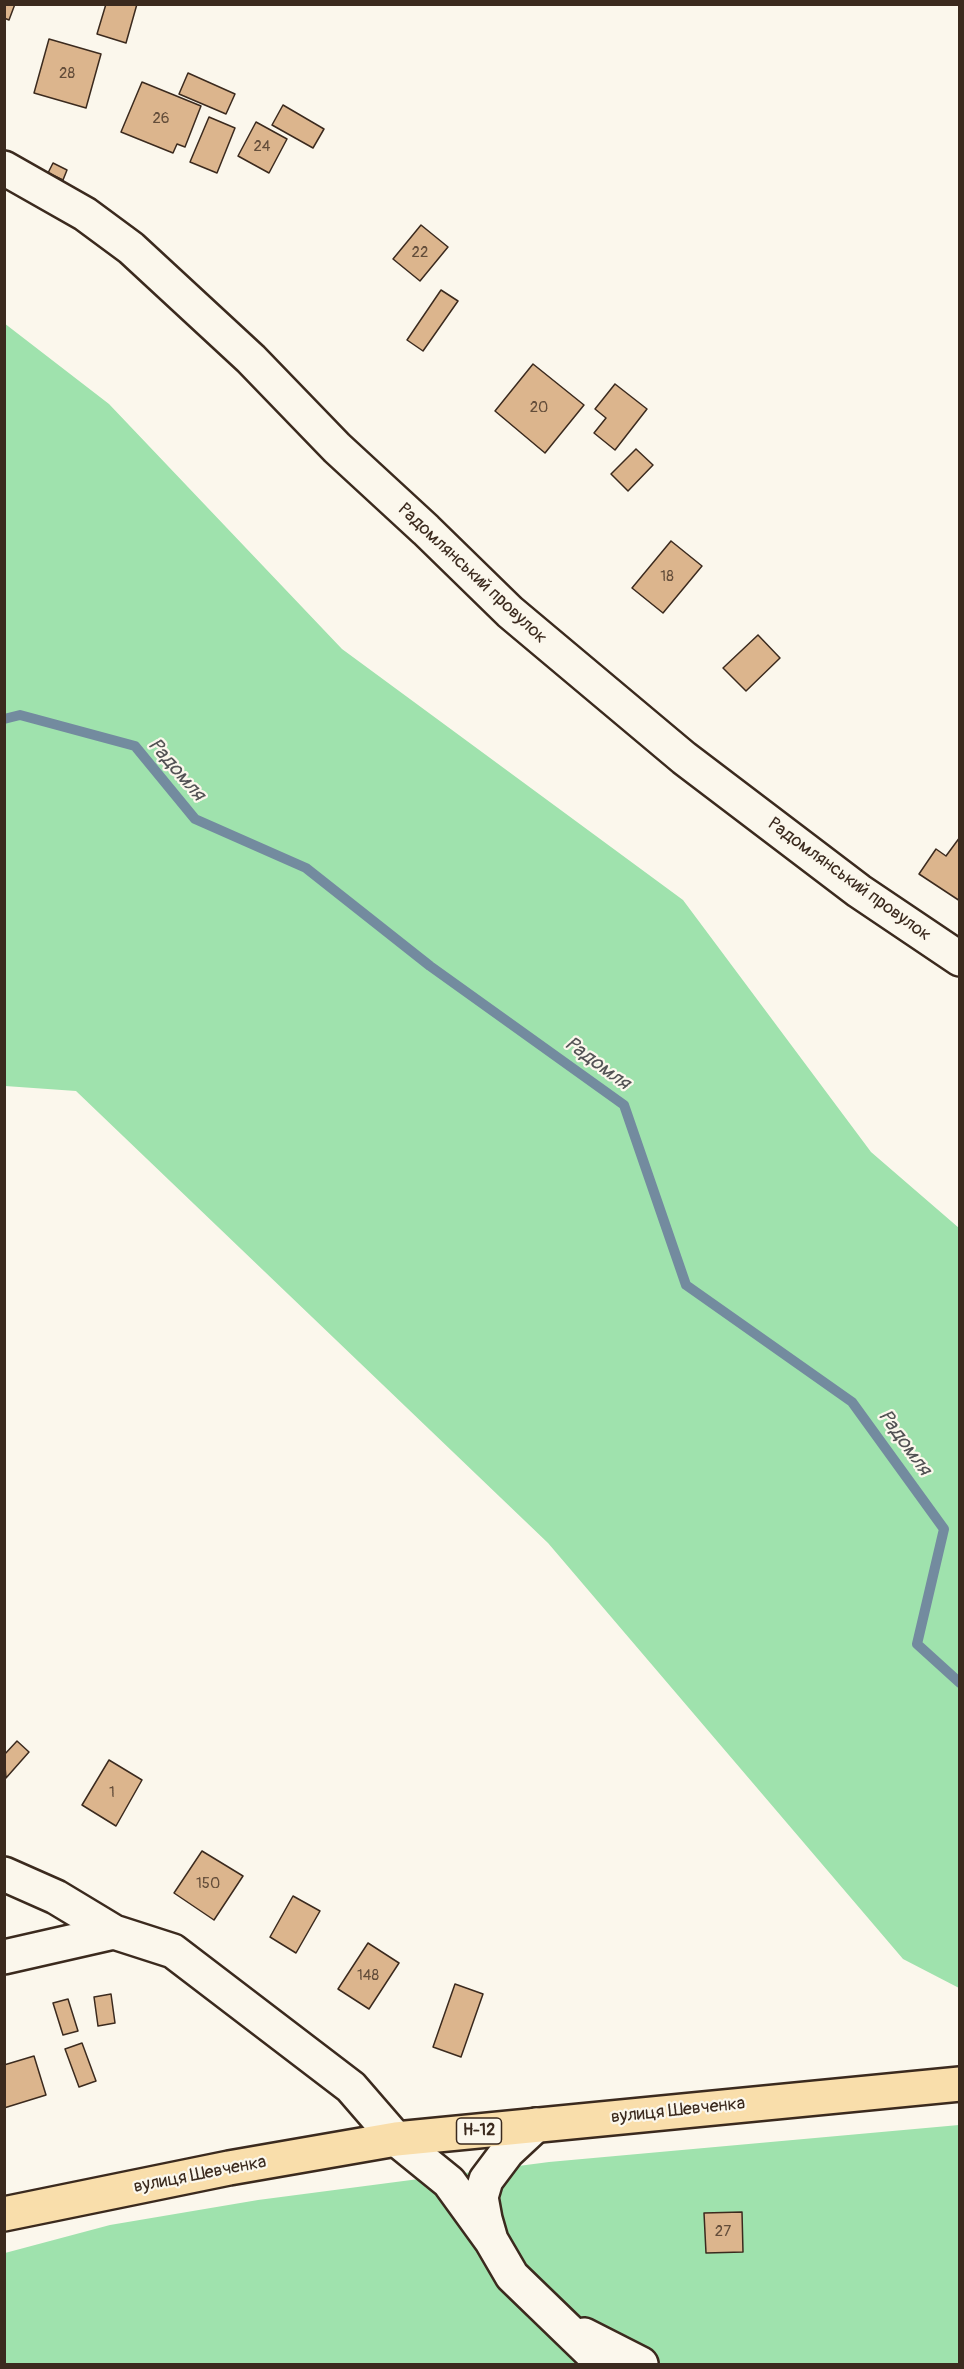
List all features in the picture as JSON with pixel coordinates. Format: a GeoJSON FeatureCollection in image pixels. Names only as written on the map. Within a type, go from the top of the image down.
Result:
{"type":"FeatureCollection","features":[{"type":"Feature","properties":{"kind":"main road","name":"вулиця Шевченка"},"geometry":{"type":"LineString","coordinates":[[4,2214],[229,2168],[396,2139],[960,2084]]}},
{"type":"Feature","properties":{"kind":"street","name":"Радомлянський провулок"},"geometry":{"type":"LineString","coordinates":[[4,168],[85,214],[131,248],[252,360],[337,448],[510,612],[684,758],[859,891],[960,958]]}},
{"type":"Feature","properties":{"kind":"street"},"geometry":{"type":"LineString","coordinates":[[4,1874],[56,1896],[114,1932],[173,1951],[351,2087],[396,2139],[449,2182],[491,2240],[512,2276],[603,2364]]}},
{"type":"Feature","properties":{"kind":"street"},"geometry":{"type":"LineString","coordinates":[[4,1957],[114,1932]]}},
{"type":"Feature","properties":{"kind":"street"},"geometry":{"type":"LineString","coordinates":[[491,2240],[481,2198],[486,2180],[507,2151],[536,2125]]}},
{"type":"Feature","properties":{"kind":"street"},"geometry":{"type":"LineString","coordinates":[[558,2321],[641,2364]]}},
{"type":"Feature","properties":{"kind":"green space"},"geometry":{"type":"Polygon","coordinates":[[[4,323],[109,404],[342,649],[683,900],[871,1152],[959,1228],[959,1988],[903,1959],[548,1543],[76,1091],[5,1086],[4,323]]]}},
{"type":"Feature","properties":{"kind":"green space"},"geometry":{"type":"Polygon","coordinates":[[[959,2125],[959,2364],[5,2364],[5,2253],[110,2225],[258,2200],[549,2162],[959,2125]]]}},
{"type":"Feature","properties":{"kind":"building"},"geometry":{"type":"Polygon","coordinates":[[[4,4],[15,4],[9,20],[4,18],[4,4]]]}},
{"type":"Feature","properties":{"kind":"building"},"geometry":{"type":"Polygon","coordinates":[[[106,4],[137,4],[126,43],[97,34],[106,4]]]}},
{"type":"Feature","properties":{"kind":"building"},"geometry":{"type":"Polygon","coordinates":[[[49,39],[101,54],[86,108],[34,93],[49,39]]]}},
{"type":"Feature","properties":{"kind":"building"},"geometry":{"type":"Polygon","coordinates":[[[188,73],[235,94],[226,114],[179,94],[188,73]]]}},
{"type":"Feature","properties":{"kind":"building"},"geometry":{"type":"Polygon","coordinates":[[[142,82],[201,106],[185,147],[177,144],[173,153],[121,132],[142,82]]]}},
{"type":"Feature","properties":{"kind":"building"},"geometry":{"type":"Polygon","coordinates":[[[283,105],[324,129],[313,148],[272,125],[283,105]]]}},
{"type":"Feature","properties":{"kind":"building"},"geometry":{"type":"Polygon","coordinates":[[[209,117],[235,128],[217,173],[190,162],[209,117]]]}},
{"type":"Feature","properties":{"kind":"building"},"geometry":{"type":"Polygon","coordinates":[[[256,122],[287,139],[269,173],[238,156],[256,122]]]}},
{"type":"Feature","properties":{"kind":"building"},"geometry":{"type":"Polygon","coordinates":[[[53,163],[67,170],[63,180],[48,173],[53,163]]]}},
{"type":"Feature","properties":{"kind":"building"},"geometry":{"type":"Polygon","coordinates":[[[421,225],[448,247],[420,281],[393,259],[421,225]]]}},
{"type":"Feature","properties":{"kind":"building"},"geometry":{"type":"Polygon","coordinates":[[[441,290],[458,301],[423,351],[407,340],[441,290]]]}},
{"type":"Feature","properties":{"kind":"building"},"geometry":{"type":"Polygon","coordinates":[[[533,364],[584,405],[545,453],[495,411],[533,364]]]}},
{"type":"Feature","properties":{"kind":"building"},"geometry":{"type":"Polygon","coordinates":[[[615,384],[647,409],[615,450],[594,433],[606,418],[595,409],[615,384]]]}},
{"type":"Feature","properties":{"kind":"building"},"geometry":{"type":"Polygon","coordinates":[[[636,449],[653,465],[628,491],[611,474],[636,449]]]}},
{"type":"Feature","properties":{"kind":"building"},"geometry":{"type":"Polygon","coordinates":[[[671,541],[702,566],[663,613],[632,588],[671,541]]]}},
{"type":"Feature","properties":{"kind":"building"},"geometry":{"type":"Polygon","coordinates":[[[758,635],[780,658],[746,691],[723,668],[758,635]]]}},
{"type":"Feature","properties":{"kind":"building"},"geometry":{"type":"Polygon","coordinates":[[[960,837],[960,901],[919,874],[936,849],[946,856],[960,837]]]}},
{"type":"Feature","properties":{"kind":"building"},"geometry":{"type":"Polygon","coordinates":[[[17,1741],[29,1752],[6,1778],[4,1755],[17,1741]]]}},
{"type":"Feature","properties":{"kind":"building"},"geometry":{"type":"Polygon","coordinates":[[[109,1760],[142,1780],[116,1826],[82,1805],[109,1760]]]}},
{"type":"Feature","properties":{"kind":"building"},"geometry":{"type":"Polygon","coordinates":[[[202,1851],[243,1876],[214,1920],[174,1893],[202,1851]]]}},
{"type":"Feature","properties":{"kind":"building"},"geometry":{"type":"Polygon","coordinates":[[[293,1896],[320,1911],[296,1953],[270,1937],[293,1896]]]}},
{"type":"Feature","properties":{"kind":"building"},"geometry":{"type":"Polygon","coordinates":[[[368,1943],[399,1963],[369,2009],[338,1989],[368,1943]]]}},
{"type":"Feature","properties":{"kind":"building"},"geometry":{"type":"Polygon","coordinates":[[[455,1984],[483,1994],[461,2057],[433,2047],[455,1984]]]}},
{"type":"Feature","properties":{"kind":"building"},"geometry":{"type":"Polygon","coordinates":[[[111,1994],[115,2023],[98,2026],[94,1997],[111,1994]]]}},
{"type":"Feature","properties":{"kind":"building"},"geometry":{"type":"Polygon","coordinates":[[[68,1999],[78,2031],[63,2035],[53,2003],[68,1999]]]}},
{"type":"Feature","properties":{"kind":"building"},"geometry":{"type":"Polygon","coordinates":[[[82,2043],[96,2081],[79,2087],[65,2049],[82,2043]]]}},
{"type":"Feature","properties":{"kind":"building"},"geometry":{"type":"Polygon","coordinates":[[[34,2056],[46,2095],[4,2108],[4,2065],[34,2056]]]}},
{"type":"Feature","properties":{"kind":"building"},"geometry":{"type":"Polygon","coordinates":[[[742,2212],[743,2252],[706,2253],[704,2213],[742,2212]]]}},
{"type":"Feature","properties":{"kind":"waterway","name":"Радомля"},"geometry":{"type":"LineString","coordinates":[[4,719],[20,715],[135,746],[195,819],[306,868],[430,966],[624,1105],[686,1285],[852,1402],[944,1529],[917,1644],[960,1683]]}}]}
